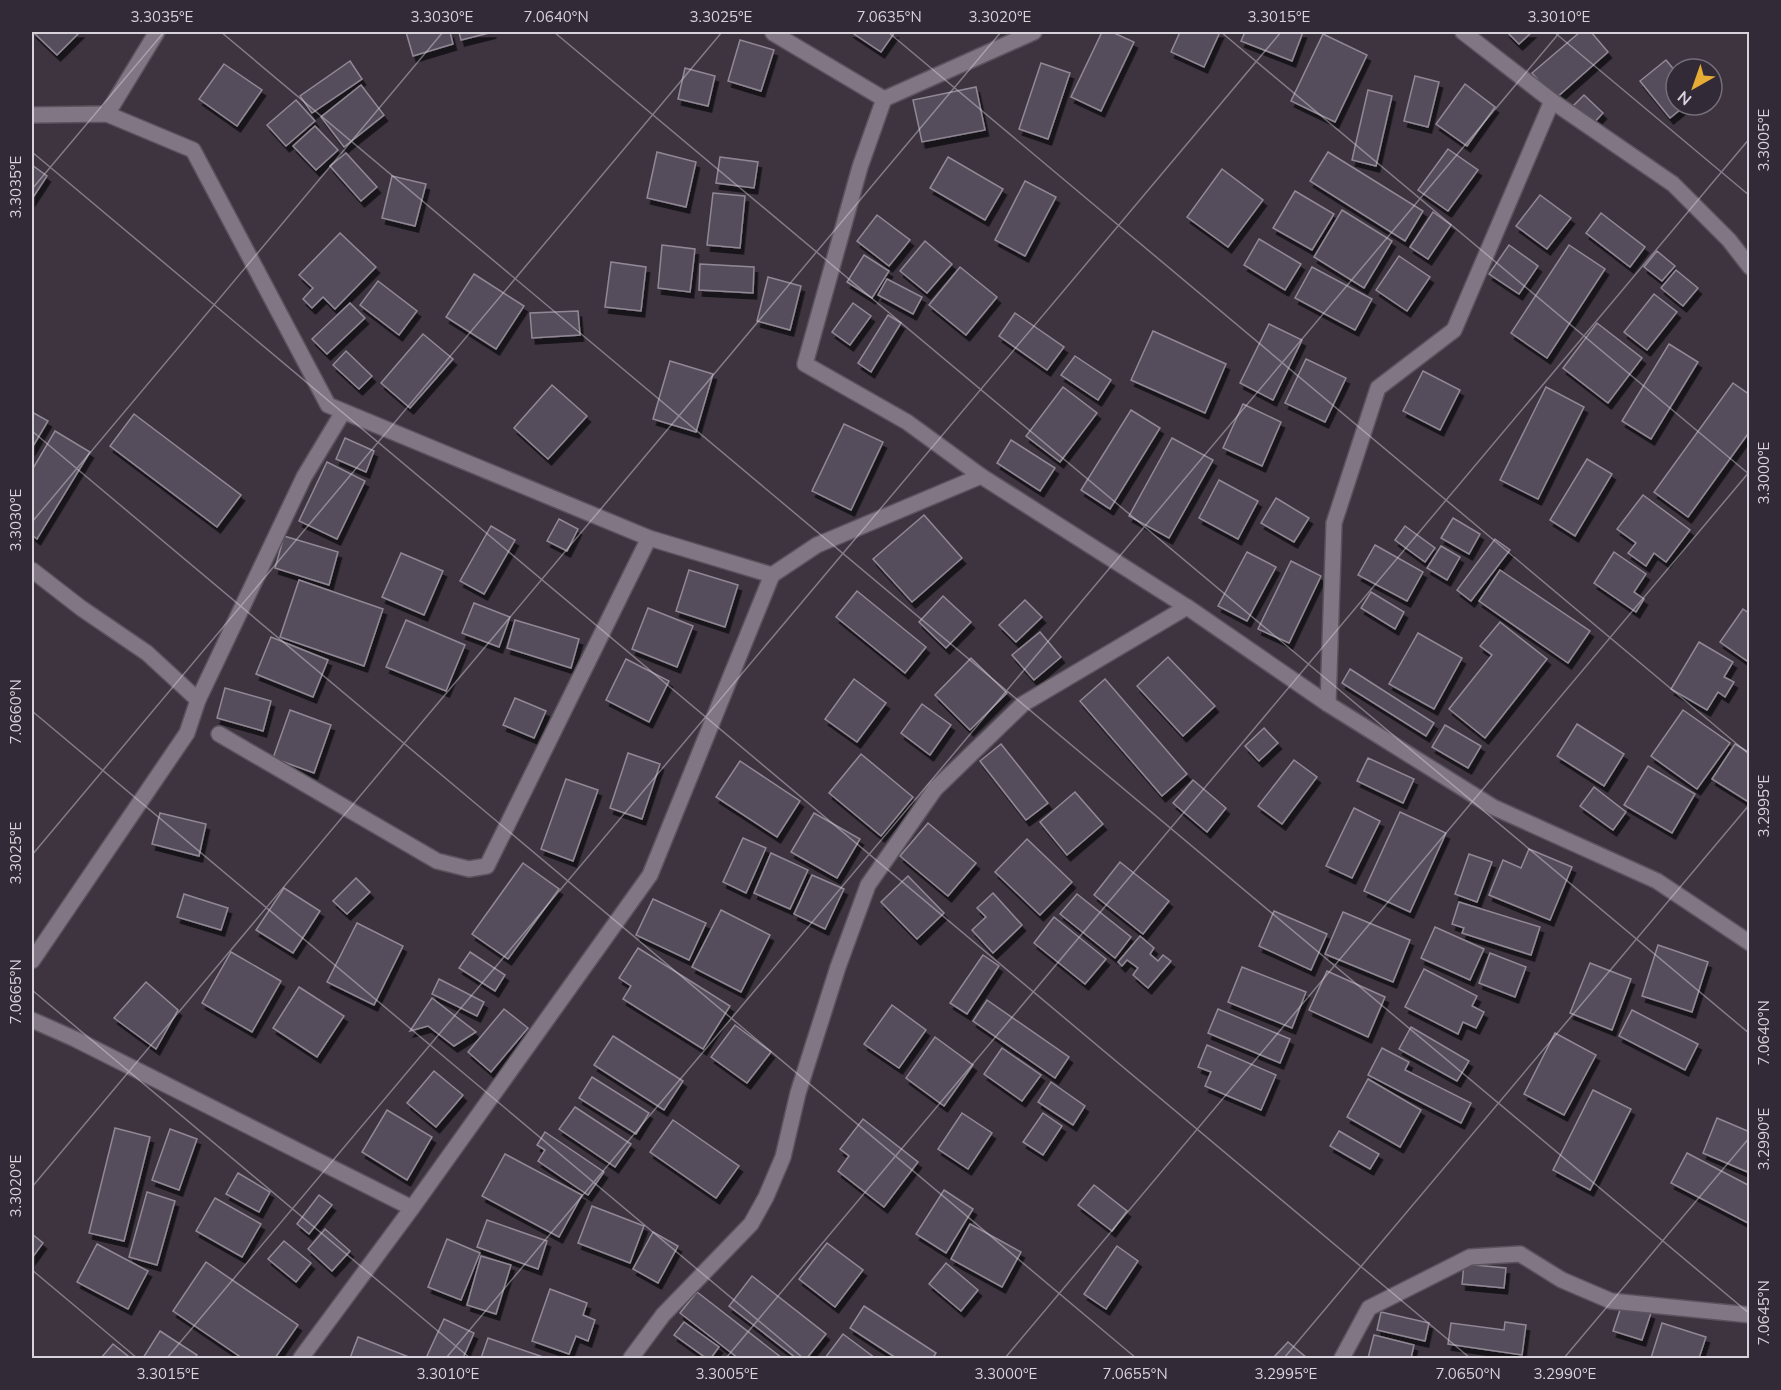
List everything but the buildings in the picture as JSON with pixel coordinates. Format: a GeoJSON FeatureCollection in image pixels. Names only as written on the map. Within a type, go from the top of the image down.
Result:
{"type":"FeatureCollection","features":[{"type":"Feature","properties":{"kind":"street"},"geometry":{"type":"LineString","coordinates":[[107,114],[157,32]]}},
{"type":"Feature","properties":{"kind":"street"},"geometry":{"type":"LineString","coordinates":[[1034,32],[884,99],[860,167],[805,364],[907,422],[981,476],[1187,607],[1328,704],[1493,807],[1658,881],[1749,943]]}},
{"type":"Feature","properties":{"kind":"street"},"geometry":{"type":"LineString","coordinates":[[1463,32],[1552,101],[1672,184],[1729,240],[1749,267]]}},
{"type":"Feature","properties":{"kind":"street"},"geometry":{"type":"LineString","coordinates":[[773,33],[884,99]]}},
{"type":"Feature","properties":{"kind":"street"},"geometry":{"type":"LineString","coordinates":[[1328,704],[1334,523],[1378,388],[1454,330],[1552,101]]}},
{"type":"Feature","properties":{"kind":"street"},"geometry":{"type":"LineString","coordinates":[[32,115],[107,114],[194,150],[328,405],[649,538],[772,575]]}},
{"type":"Feature","properties":{"kind":"street"},"geometry":{"type":"LineString","coordinates":[[32,961],[188,733],[198,700],[304,477],[343,412]]}},
{"type":"Feature","properties":{"kind":"street"},"geometry":{"type":"LineString","coordinates":[[301,1359],[650,875],[772,575],[817,544],[981,476]]}},
{"type":"Feature","properties":{"kind":"street"},"geometry":{"type":"LineString","coordinates":[[219,734],[437,861],[469,869],[487,866],[649,538]]}},
{"type":"Feature","properties":{"kind":"street"},"geometry":{"type":"LineString","coordinates":[[32,570],[81,608],[147,653],[198,700]]}},
{"type":"Feature","properties":{"kind":"street"},"geometry":{"type":"LineString","coordinates":[[631,1359],[663,1315],[751,1224],[766,1197],[783,1157],[798,1094],[838,967],[868,885],[935,789],[1023,704],[1187,607]]}},
{"type":"Feature","properties":{"kind":"street"},"geometry":{"type":"LineString","coordinates":[[32,1020],[86,1044],[412,1208]]}},
{"type":"Feature","properties":{"kind":"street"},"geometry":{"type":"LineString","coordinates":[[1342,1359],[1370,1308],[1470,1257],[1520,1254],[1562,1280],[1611,1301],[1749,1315]]}}]}
